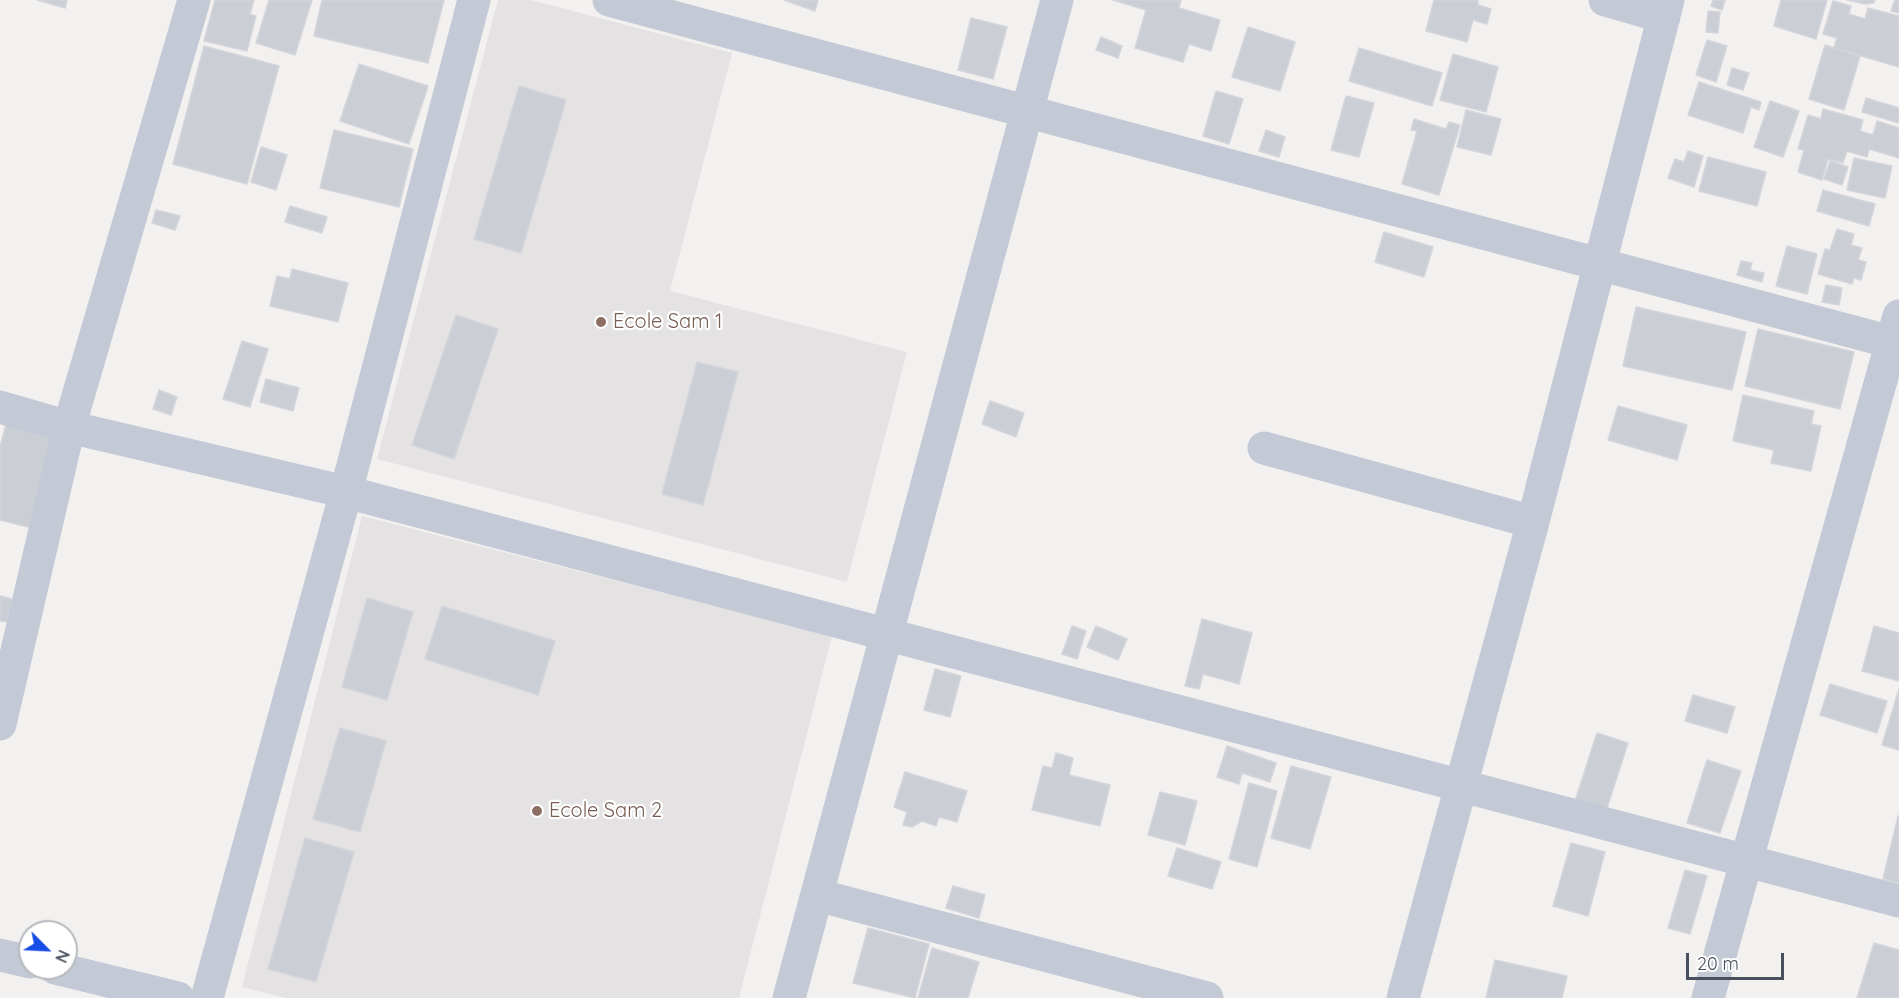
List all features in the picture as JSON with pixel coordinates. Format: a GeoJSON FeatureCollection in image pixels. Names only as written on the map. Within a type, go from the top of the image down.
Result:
{"type":"FeatureCollection","features":[{"type":"Feature","properties":{"kind":"street"},"geometry":{"type":"LineString","coordinates":[[0,724],[69,426],[194,0]]}},
{"type":"Feature","properties":{"kind":"street"},"geometry":{"type":"LineString","coordinates":[[207,998],[346,492],[474,0]]}},
{"type":"Feature","properties":{"kind":"street"},"geometry":{"type":"LineString","coordinates":[[609,0],[1598,264],[1897,334],[1745,861],[1708,998]]}},
{"type":"Feature","properties":{"kind":"street"},"geometry":{"type":"LineString","coordinates":[[789,998],[1057,0]]}},
{"type":"Feature","properties":{"kind":"street"},"geometry":{"type":"LineString","coordinates":[[1403,998],[1533,522],[1666,8],[1605,0]]}},
{"type":"Feature","properties":{"kind":"street"},"geometry":{"type":"LineString","coordinates":[[0,407],[69,426],[346,492],[1899,901]]}},
{"type":"Feature","properties":{"kind":"street"},"geometry":{"type":"LineString","coordinates":[[1264,448],[1533,522]]}},
{"type":"Feature","properties":{"kind":"street"},"geometry":{"type":"LineString","coordinates":[[817,895],[1207,998]]}},
{"type":"Feature","properties":{"kind":"street"},"geometry":{"type":"LineString","coordinates":[[0,955],[18,959]]}},
{"type":"Feature","properties":{"kind":"street"},"geometry":{"type":"LineString","coordinates":[[78,974],[178,998]]}},
{"type":"Feature","properties":{"kind":"shaded area","name":"Ecole Sam 1"},"geometry":{"type":"Polygon","coordinates":[[[498,0],[531,0],[732,53],[670,291],[907,352],[847,582],[377,459],[498,0]]]}},
{"type":"Feature","properties":{"kind":"shaded area","name":"Ecole Sam 2"},"geometry":{"type":"Polygon","coordinates":[[[362,516],[832,636],[739,998],[286,998],[242,987],[362,516]]]}},
{"type":"Feature","properties":{"kind":"building"},"geometry":{"type":"Polygon","coordinates":[[[37,0],[67,0],[65,8],[37,0]]]}},
{"type":"Feature","properties":{"kind":"building"},"geometry":{"type":"Polygon","coordinates":[[[215,0],[254,0],[250,14],[256,16],[247,51],[204,41],[215,0]]]}},
{"type":"Feature","properties":{"kind":"building"},"geometry":{"type":"Polygon","coordinates":[[[269,0],[312,0],[295,55],[256,43],[269,0]]]}},
{"type":"Feature","properties":{"kind":"building"},"geometry":{"type":"Polygon","coordinates":[[[322,0],[444,0],[428,63],[314,36],[322,0]]]}},
{"type":"Feature","properties":{"kind":"building"},"geometry":{"type":"Polygon","coordinates":[[[784,0],[818,0],[815,11],[784,0]]]}},
{"type":"Feature","properties":{"kind":"building"},"geometry":{"type":"Polygon","coordinates":[[[1113,0],[1181,0],[1179,8],[1220,20],[1211,51],[1189,44],[1183,62],[1135,48],[1146,10],[1113,0]]]}},
{"type":"Feature","properties":{"kind":"building"},"geometry":{"type":"Polygon","coordinates":[[[1434,0],[1478,0],[1478,5],[1491,9],[1487,24],[1473,20],[1467,42],[1426,31],[1434,0]]]}},
{"type":"Feature","properties":{"kind":"building"},"geometry":{"type":"Polygon","coordinates":[[[1713,0],[1725,0],[1722,10],[1711,6],[1713,0]]]}},
{"type":"Feature","properties":{"kind":"building"},"geometry":{"type":"Polygon","coordinates":[[[1781,0],[1827,0],[1816,39],[1774,26],[1781,0]]]}},
{"type":"Feature","properties":{"kind":"building"},"geometry":{"type":"Polygon","coordinates":[[[1847,0],[1875,0],[1874,3],[1865,4],[1847,0]]]}},
{"type":"Feature","properties":{"kind":"building"},"geometry":{"type":"Polygon","coordinates":[[[1895,0],[1899,0],[1899,13],[1891,11],[1895,0]]]}},
{"type":"Feature","properties":{"kind":"building"},"geometry":{"type":"Polygon","coordinates":[[[1833,1],[1851,6],[1849,14],[1865,19],[1868,8],[1899,16],[1899,67],[1834,48],[1837,38],[1823,34],[1833,1]]]}},
{"type":"Feature","properties":{"kind":"building"},"geometry":{"type":"Polygon","coordinates":[[[1708,11],[1720,12],[1718,33],[1706,32],[1708,11]]]}},
{"type":"Feature","properties":{"kind":"building"},"geometry":{"type":"Polygon","coordinates":[[[971,18],[1007,27],[993,79],[958,70],[971,18]]]}},
{"type":"Feature","properties":{"kind":"building"},"geometry":{"type":"Polygon","coordinates":[[[1248,27],[1295,42],[1280,91],[1232,77],[1248,27]]]}},
{"type":"Feature","properties":{"kind":"building"},"geometry":{"type":"Polygon","coordinates":[[[1101,37],[1122,46],[1118,58],[1096,50],[1101,37]]]}},
{"type":"Feature","properties":{"kind":"building"},"geometry":{"type":"Polygon","coordinates":[[[1707,40],[1727,46],[1716,82],[1696,75],[1707,40]]]}},
{"type":"Feature","properties":{"kind":"building"},"geometry":{"type":"Polygon","coordinates":[[[1825,45],[1860,56],[1844,110],[1809,99],[1825,45]]]}},
{"type":"Feature","properties":{"kind":"building"},"geometry":{"type":"Polygon","coordinates":[[[204,46],[279,66],[247,184],[173,164],[204,46]]]}},
{"type":"Feature","properties":{"kind":"building"},"geometry":{"type":"Polygon","coordinates":[[[1359,48],[1442,73],[1432,106],[1349,81],[1359,48]]]}},
{"type":"Feature","properties":{"kind":"building"},"geometry":{"type":"Polygon","coordinates":[[[1453,54],[1498,67],[1486,112],[1440,100],[1453,54]]]}},
{"type":"Feature","properties":{"kind":"building"},"geometry":{"type":"Polygon","coordinates":[[[359,64],[428,86],[409,144],[340,121],[359,64]]]}},
{"type":"Feature","properties":{"kind":"building"},"geometry":{"type":"Polygon","coordinates":[[[1732,68],[1749,73],[1743,90],[1727,85],[1732,68]]]}},
{"type":"Feature","properties":{"kind":"building"},"geometry":{"type":"Polygon","coordinates":[[[1699,82],[1761,102],[1759,110],[1751,107],[1743,133],[1688,115],[1699,82]]]}},
{"type":"Feature","properties":{"kind":"building"},"geometry":{"type":"Polygon","coordinates":[[[519,86],[566,100],[521,253],[474,239],[519,86]]]}},
{"type":"Feature","properties":{"kind":"building"},"geometry":{"type":"Polygon","coordinates":[[[1216,91],[1243,99],[1229,144],[1203,136],[1216,91]]]}},
{"type":"Feature","properties":{"kind":"building"},"geometry":{"type":"Polygon","coordinates":[[[1346,96],[1374,103],[1359,157],[1331,150],[1346,96]]]}},
{"type":"Feature","properties":{"kind":"building"},"geometry":{"type":"Polygon","coordinates":[[[1866,98],[1899,108],[1899,123],[1862,112],[1866,98]]]}},
{"type":"Feature","properties":{"kind":"building"},"geometry":{"type":"Polygon","coordinates":[[[1770,101],[1799,111],[1783,157],[1754,147],[1770,101]]]}},
{"type":"Feature","properties":{"kind":"building"},"geometry":{"type":"Polygon","coordinates":[[[1823,109],[1863,120],[1860,131],[1873,135],[1877,121],[1899,128],[1899,158],[1869,149],[1867,157],[1847,151],[1843,163],[1828,159],[1822,180],[1798,172],[1804,150],[1798,149],[1808,115],[1821,119],[1823,109]]]}},
{"type":"Feature","properties":{"kind":"building"},"geometry":{"type":"Polygon","coordinates":[[[1466,110],[1501,119],[1491,155],[1457,147],[1466,110]]]}},
{"type":"Feature","properties":{"kind":"building"},"geometry":{"type":"Polygon","coordinates":[[[1414,119],[1446,129],[1449,122],[1460,125],[1439,195],[1402,184],[1417,131],[1411,130],[1414,119]]]}},
{"type":"Feature","properties":{"kind":"building"},"geometry":{"type":"Polygon","coordinates":[[[334,130],[413,149],[399,207],[320,188],[334,130]]]}},
{"type":"Feature","properties":{"kind":"building"},"geometry":{"type":"Polygon","coordinates":[[[1266,130],[1285,137],[1279,157],[1259,151],[1266,130]]]}},
{"type":"Feature","properties":{"kind":"building"},"geometry":{"type":"Polygon","coordinates":[[[261,147],[287,155],[276,190],[251,182],[261,147]]]}},
{"type":"Feature","properties":{"kind":"building"},"geometry":{"type":"Polygon","coordinates":[[[1688,151],[1703,156],[1694,187],[1668,178],[1675,159],[1684,162],[1688,151]]]}},
{"type":"Feature","properties":{"kind":"building"},"geometry":{"type":"Polygon","coordinates":[[[1708,157],[1766,172],[1757,206],[1699,191],[1708,157]]]}},
{"type":"Feature","properties":{"kind":"building"},"geometry":{"type":"Polygon","coordinates":[[[1854,158],[1892,166],[1885,198],[1847,190],[1854,158]]]}},
{"type":"Feature","properties":{"kind":"building"},"geometry":{"type":"Polygon","coordinates":[[[1830,161],[1848,167],[1842,185],[1824,179],[1830,161]]]}},
{"type":"Feature","properties":{"kind":"building"},"geometry":{"type":"Polygon","coordinates":[[[1823,190],[1875,204],[1869,226],[1817,211],[1823,190]]]}},
{"type":"Feature","properties":{"kind":"building"},"geometry":{"type":"Polygon","coordinates":[[[290,206],[327,217],[322,233],[285,222],[290,206]]]}},
{"type":"Feature","properties":{"kind":"building"},"geometry":{"type":"Polygon","coordinates":[[[156,210],[180,216],[175,230],[152,223],[156,210]]]}},
{"type":"Feature","properties":{"kind":"building"},"geometry":{"type":"Polygon","coordinates":[[[1837,229],[1854,234],[1851,245],[1862,248],[1858,260],[1866,262],[1861,280],[1854,278],[1852,284],[1818,274],[1825,249],[1830,250],[1837,229]]]}},
{"type":"Feature","properties":{"kind":"building"},"geometry":{"type":"Polygon","coordinates":[[[1384,232],[1433,247],[1424,277],[1375,262],[1384,232]]]}},
{"type":"Feature","properties":{"kind":"building"},"geometry":{"type":"Polygon","coordinates":[[[1787,246],[1817,254],[1807,294],[1776,286],[1787,246]]]}},
{"type":"Feature","properties":{"kind":"building"},"geometry":{"type":"Polygon","coordinates":[[[1741,261],[1752,263],[1750,270],[1764,273],[1762,282],[1737,275],[1741,261]]]}},
{"type":"Feature","properties":{"kind":"building"},"geometry":{"type":"Polygon","coordinates":[[[292,269],[348,283],[338,322],[270,306],[277,276],[290,279],[292,269]]]}},
{"type":"Feature","properties":{"kind":"building"},"geometry":{"type":"Polygon","coordinates":[[[1826,285],[1842,288],[1839,305],[1822,302],[1826,285]]]}},
{"type":"Feature","properties":{"kind":"building"},"geometry":{"type":"Polygon","coordinates":[[[1636,307],[1746,332],[1732,390],[1623,366],[1636,307]]]}},
{"type":"Feature","properties":{"kind":"building"},"geometry":{"type":"Polygon","coordinates":[[[456,315],[498,329],[454,459],[412,445],[456,315]]]}},
{"type":"Feature","properties":{"kind":"building"},"geometry":{"type":"Polygon","coordinates":[[[1758,329],[1854,352],[1840,409],[1745,386],[1758,329]]]}},
{"type":"Feature","properties":{"kind":"building"},"geometry":{"type":"Polygon","coordinates":[[[242,341],[268,349],[250,407],[223,399],[242,341]]]}},
{"type":"Feature","properties":{"kind":"building"},"geometry":{"type":"Polygon","coordinates":[[[697,362],[738,372],[703,505],[662,494],[697,362]]]}},
{"type":"Feature","properties":{"kind":"building"},"geometry":{"type":"Polygon","coordinates":[[[266,379],[299,388],[293,411],[260,402],[266,379]]]}},
{"type":"Feature","properties":{"kind":"building"},"geometry":{"type":"Polygon","coordinates":[[[159,390],[177,397],[171,415],[153,409],[159,390]]]}},
{"type":"Feature","properties":{"kind":"building"},"geometry":{"type":"Polygon","coordinates":[[[1743,395],[1814,411],[1811,424],[1821,426],[1811,471],[1771,463],[1774,450],[1733,441],[1743,395]]]}},
{"type":"Feature","properties":{"kind":"building"},"geometry":{"type":"Polygon","coordinates":[[[990,401],[1024,413],[1016,437],[982,424],[990,401]]]}},
{"type":"Feature","properties":{"kind":"building"},"geometry":{"type":"Polygon","coordinates":[[[1618,406],[1687,425],[1677,460],[1608,440],[1618,406]]]}},
{"type":"Feature","properties":{"kind":"building"},"geometry":{"type":"Polygon","coordinates":[[[7,420],[57,433],[32,528],[0,520],[0,447],[7,420]]]}},
{"type":"Feature","properties":{"kind":"building"},"geometry":{"type":"Polygon","coordinates":[[[0,596],[12,599],[7,622],[0,621],[0,596]]]}},
{"type":"Feature","properties":{"kind":"building"},"geometry":{"type":"Polygon","coordinates":[[[367,598],[413,612],[387,700],[342,687],[367,598]]]}},
{"type":"Feature","properties":{"kind":"building"},"geometry":{"type":"Polygon","coordinates":[[[442,606],[555,641],[538,695],[425,659],[442,606]]]}},
{"type":"Feature","properties":{"kind":"building"},"geometry":{"type":"Polygon","coordinates":[[[1202,619],[1252,633],[1239,684],[1203,674],[1199,689],[1185,686],[1202,619]]]}},
{"type":"Feature","properties":{"kind":"building"},"geometry":{"type":"Polygon","coordinates":[[[1072,626],[1086,631],[1077,659],[1062,654],[1072,626]]]}},
{"type":"Feature","properties":{"kind":"building"},"geometry":{"type":"Polygon","coordinates":[[[1096,626],[1127,639],[1118,660],[1087,647],[1096,626]]]}},
{"type":"Feature","properties":{"kind":"building"},"geometry":{"type":"Polygon","coordinates":[[[1874,626],[1899,633],[1899,681],[1862,671],[1874,626]]]}},
{"type":"Feature","properties":{"kind":"building"},"geometry":{"type":"Polygon","coordinates":[[[935,669],[961,676],[950,717],[924,710],[935,669]]]}},
{"type":"Feature","properties":{"kind":"building"},"geometry":{"type":"Polygon","coordinates":[[[1830,684],[1887,701],[1877,733],[1820,715],[1830,684]]]}},
{"type":"Feature","properties":{"kind":"building"},"geometry":{"type":"Polygon","coordinates":[[[1899,689],[1899,750],[1882,745],[1899,689]]]}},
{"type":"Feature","properties":{"kind":"building"},"geometry":{"type":"Polygon","coordinates":[[[1693,695],[1735,707],[1727,733],[1685,721],[1693,695]]]}},
{"type":"Feature","properties":{"kind":"building"},"geometry":{"type":"Polygon","coordinates":[[[340,728],[386,741],[360,832],[313,819],[340,728]]]}},
{"type":"Feature","properties":{"kind":"building"},"geometry":{"type":"Polygon","coordinates":[[[1597,733],[1628,743],[1606,811],[1575,801],[1597,733]]]}},
{"type":"Feature","properties":{"kind":"building"},"geometry":{"type":"Polygon","coordinates":[[[1227,746],[1276,763],[1270,782],[1242,773],[1239,784],[1217,777],[1227,746]]]}},
{"type":"Feature","properties":{"kind":"building"},"geometry":{"type":"Polygon","coordinates":[[[1056,753],[1073,758],[1069,775],[1110,785],[1100,826],[1032,810],[1043,766],[1052,768],[1056,753]]]}},
{"type":"Feature","properties":{"kind":"building"},"geometry":{"type":"Polygon","coordinates":[[[1707,760],[1741,771],[1720,833],[1687,823],[1707,760]]]}},
{"type":"Feature","properties":{"kind":"building"},"geometry":{"type":"Polygon","coordinates":[[[1291,766],[1331,777],[1310,849],[1271,838],[1291,766]]]}},
{"type":"Feature","properties":{"kind":"building"},"geometry":{"type":"Polygon","coordinates":[[[905,772],[967,791],[957,822],[939,817],[936,826],[922,821],[912,827],[903,825],[907,812],[894,807],[905,772]]]}},
{"type":"Feature","properties":{"kind":"building"},"geometry":{"type":"Polygon","coordinates":[[[1249,783],[1277,791],[1257,867],[1229,859],[1249,783]]]}},
{"type":"Feature","properties":{"kind":"building"},"geometry":{"type":"Polygon","coordinates":[[[1160,792],[1197,801],[1185,845],[1148,835],[1160,792]]]}},
{"type":"Feature","properties":{"kind":"building"},"geometry":{"type":"Polygon","coordinates":[[[1899,816],[1899,883],[1883,879],[1899,816]]]}},
{"type":"Feature","properties":{"kind":"building"},"geometry":{"type":"Polygon","coordinates":[[[305,838],[354,852],[316,982],[268,969],[305,838]]]}},
{"type":"Feature","properties":{"kind":"building"},"geometry":{"type":"Polygon","coordinates":[[[1571,843],[1605,852],[1588,916],[1553,906],[1571,843]]]}},
{"type":"Feature","properties":{"kind":"building"},"geometry":{"type":"Polygon","coordinates":[[[1177,848],[1221,862],[1212,889],[1168,876],[1177,848]]]}},
{"type":"Feature","properties":{"kind":"building"},"geometry":{"type":"Polygon","coordinates":[[[1685,870],[1707,876],[1690,934],[1668,928],[1685,870]]]}},
{"type":"Feature","properties":{"kind":"building"},"geometry":{"type":"Polygon","coordinates":[[[953,886],[985,895],[979,918],[946,908],[953,886]]]}},
{"type":"Feature","properties":{"kind":"building"},"geometry":{"type":"Polygon","coordinates":[[[868,928],[929,944],[915,998],[853,983],[868,928]]]}},
{"type":"Feature","properties":{"kind":"building"},"geometry":{"type":"Polygon","coordinates":[[[1874,943],[1899,950],[1899,998],[1857,998],[1874,943]]]}},
{"type":"Feature","properties":{"kind":"building"},"geometry":{"type":"Polygon","coordinates":[[[932,948],[979,962],[968,998],[918,998],[932,948]]]}},
{"type":"Feature","properties":{"kind":"building"},"geometry":{"type":"Polygon","coordinates":[[[1495,960],[1567,976],[1562,998],[1486,998],[1495,960]]]}},
{"type":"Feature","properties":{"kind":"place","name":"Ecole Sam 1"},"geometry":{"type":"Point","coordinates":[601,322]}},
{"type":"Feature","properties":{"kind":"place","name":"Ecole Sam 2"},"geometry":{"type":"Point","coordinates":[537,811]}}]}
